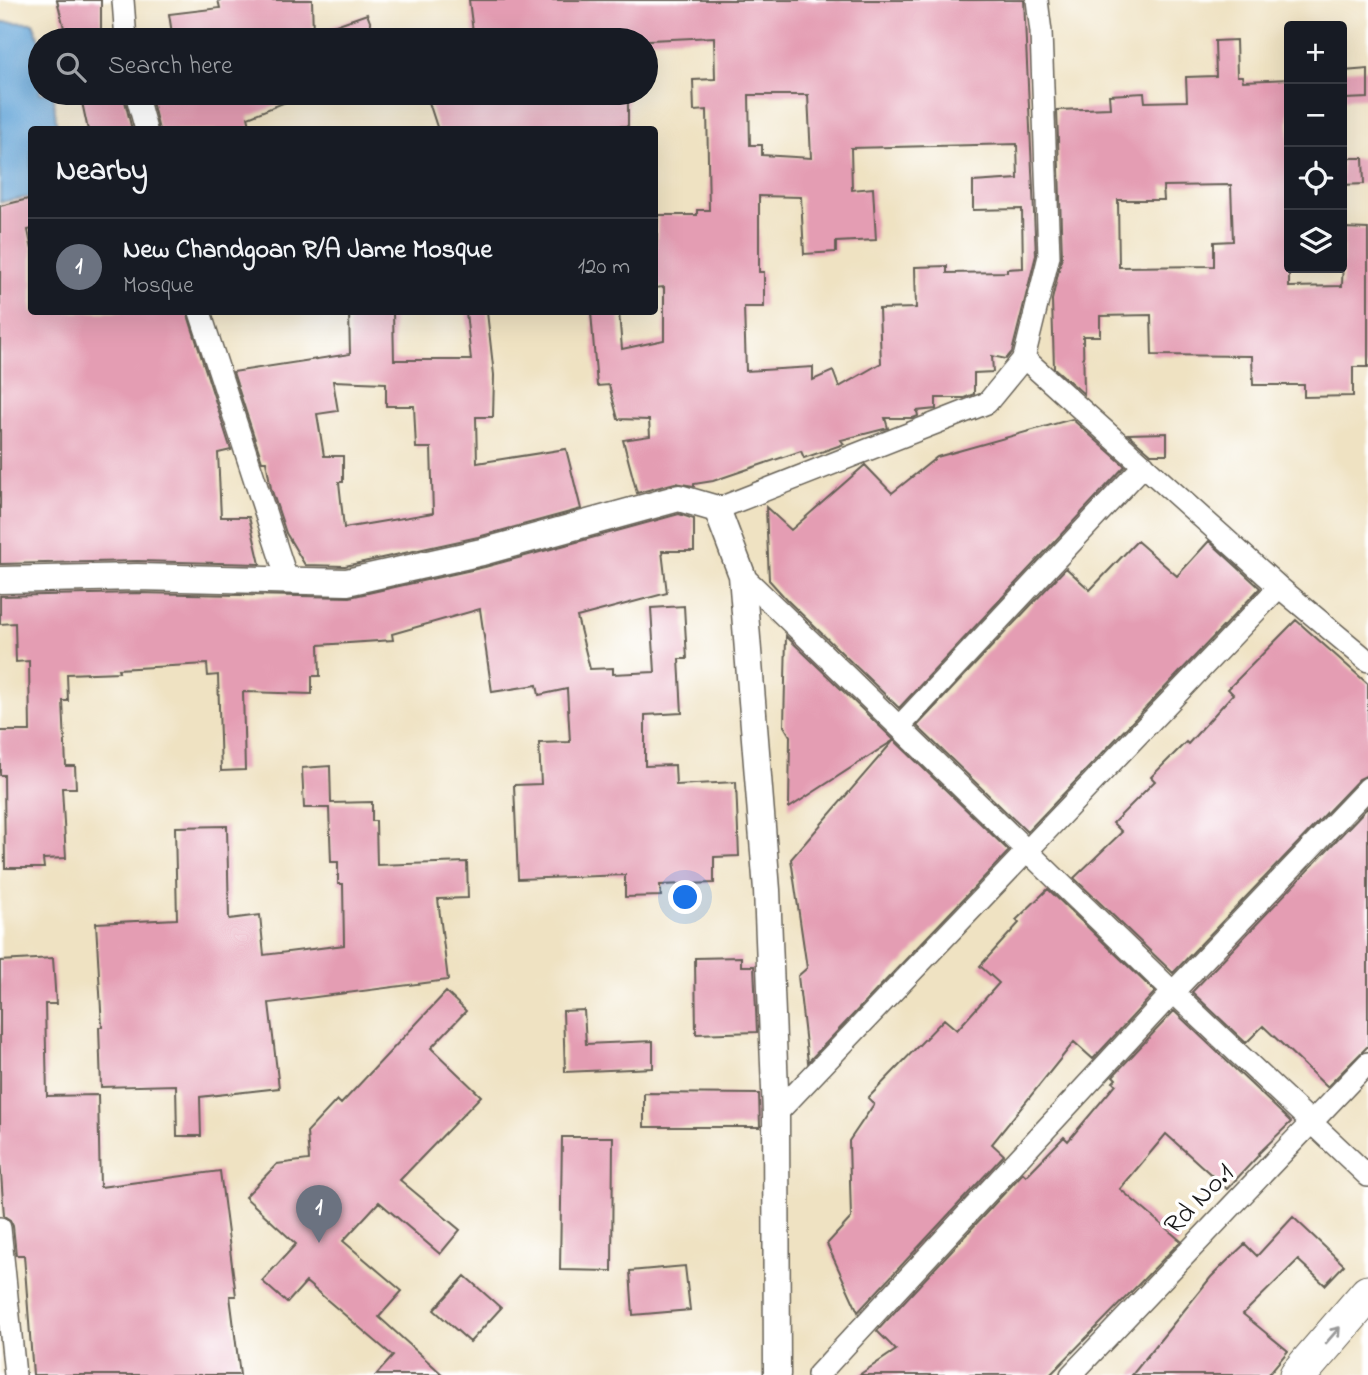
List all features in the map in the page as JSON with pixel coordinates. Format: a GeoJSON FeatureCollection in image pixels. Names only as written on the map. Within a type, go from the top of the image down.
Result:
{"type":"FeatureCollection","features":[{"type":"Feature","properties":{"kind":"highway"},"geometry":{"type":"LineString","coordinates":[[1298,1375],[1368,1294]]}},
{"type":"Feature","properties":{"kind":"street"},"geometry":{"type":"LineString","coordinates":[[123,0],[124,28]]}},
{"type":"Feature","properties":{"kind":"street"},"geometry":{"type":"LineString","coordinates":[[0,580],[137,577],[347,582],[482,552],[679,498],[717,509],[987,403],[1024,358],[1049,256],[1041,32],[1037,0]]}},
{"type":"Feature","properties":{"kind":"street"},"geometry":{"type":"LineString","coordinates":[[139,105],[145,126]]}},
{"type":"Feature","properties":{"kind":"street"},"geometry":{"type":"LineString","coordinates":[[201,315],[287,579]]}},
{"type":"Feature","properties":{"kind":"street"},"geometry":{"type":"LineString","coordinates":[[1024,358],[1279,587],[1368,661]]}},
{"type":"Feature","properties":{"kind":"street"},"geometry":{"type":"LineString","coordinates":[[899,727],[1144,465]]}},
{"type":"Feature","properties":{"kind":"street"},"geometry":{"type":"LineString","coordinates":[[717,509],[742,575],[767,890],[776,1114],[777,1375]]}},
{"type":"Feature","properties":{"kind":"street"},"geometry":{"type":"LineString","coordinates":[[742,575],[1173,992],[1368,1176]]}},
{"type":"Feature","properties":{"kind":"street"},"geometry":{"type":"LineString","coordinates":[[776,1114],[1279,587]]}},
{"type":"Feature","properties":{"kind":"street"},"geometry":{"type":"LineString","coordinates":[[818,1375],[1173,992],[1368,788]]}},
{"type":"Feature","properties":{"kind":"street","name":"Rd No.1"},"geometry":{"type":"LineString","coordinates":[[1071,1375],[1368,1063]]}},
{"type":"Feature","properties":{"kind":"street"},"geometry":{"type":"LineString","coordinates":[[0,1228],[15,1375]]}},
{"type":"Feature","properties":{"kind":"water"},"geometry":{"type":"Polygon","coordinates":[[[0,22],[33,23],[35,28],[28,28],[28,105],[54,105],[57,126],[28,126],[28,197],[0,202],[0,22]]]}},
{"type":"Feature","properties":{"kind":"building"},"geometry":{"type":"Polygon","coordinates":[[[57,0],[101,0],[101,28],[64,28],[57,0]]]}},
{"type":"Feature","properties":{"kind":"building"},"geometry":{"type":"Polygon","coordinates":[[[218,0],[312,0],[313,28],[171,28],[169,14],[220,8],[218,0]]]}},
{"type":"Feature","properties":{"kind":"building"},"geometry":{"type":"Polygon","coordinates":[[[469,0],[1024,0],[1036,255],[1012,352],[1006,359],[992,356],[993,372],[974,373],[974,394],[964,398],[936,398],[936,409],[917,411],[918,416],[913,418],[885,418],[888,428],[841,440],[844,444],[804,458],[801,451],[694,486],[675,483],[637,493],[623,440],[650,436],[649,420],[618,419],[609,385],[597,386],[591,315],[619,315],[622,349],[664,340],[664,287],[658,288],[658,215],[697,215],[697,210],[709,210],[707,110],[694,111],[693,80],[715,79],[714,37],[658,40],[658,28],[472,28],[469,0]],[[749,95],[750,145],[762,145],[762,155],[811,158],[808,95],[749,95]],[[1017,144],[851,148],[852,190],[873,188],[876,240],[836,242],[836,252],[804,254],[801,197],[759,196],[759,272],[764,272],[764,307],[744,307],[746,371],[813,367],[813,380],[833,371],[839,387],[881,363],[879,309],[916,308],[915,267],[947,266],[947,273],[1007,272],[1007,269],[1023,268],[1022,209],[973,210],[973,182],[1018,179],[1017,144]]]}},
{"type":"Feature","properties":{"kind":"building"},"geometry":{"type":"Polygon","coordinates":[[[367,14],[372,28],[327,28],[367,14]]]}},
{"type":"Feature","properties":{"kind":"building"},"geometry":{"type":"Polygon","coordinates":[[[1236,40],[1237,76],[1242,76],[1243,81],[1284,79],[1284,273],[1289,273],[1289,287],[1342,286],[1342,273],[1347,273],[1347,228],[1368,229],[1368,367],[1353,367],[1353,396],[1304,397],[1304,385],[1253,385],[1252,356],[1152,355],[1151,315],[1100,316],[1100,336],[1083,336],[1084,394],[1054,368],[1052,300],[1062,256],[1057,110],[1110,108],[1109,95],[1144,93],[1145,102],[1187,101],[1186,77],[1216,76],[1215,41],[1236,40]],[[1231,185],[1163,186],[1164,200],[1118,200],[1119,267],[1214,266],[1214,242],[1233,241],[1231,185]]]}},
{"type":"Feature","properties":{"kind":"building"},"geometry":{"type":"Polygon","coordinates":[[[1368,69],[1368,98],[1347,99],[1347,71],[1368,69]]]}},
{"type":"Feature","properties":{"kind":"building"},"geometry":{"type":"Polygon","coordinates":[[[83,105],[126,105],[131,126],[87,126],[83,105]]]}},
{"type":"Feature","properties":{"kind":"building"},"geometry":{"type":"Polygon","coordinates":[[[153,105],[278,105],[248,117],[250,126],[158,126],[153,105]]]}},
{"type":"Feature","properties":{"kind":"building"},"geometry":{"type":"Polygon","coordinates":[[[430,105],[628,105],[628,126],[437,126],[430,105]]]}},
{"type":"Feature","properties":{"kind":"building"},"geometry":{"type":"Polygon","coordinates":[[[1347,158],[1363,158],[1364,184],[1347,185],[1347,158]]]}},
{"type":"Feature","properties":{"kind":"building"},"geometry":{"type":"Polygon","coordinates":[[[28,199],[28,315],[188,315],[231,450],[218,453],[221,517],[249,517],[260,564],[137,561],[0,564],[0,206],[28,199]]]}},
{"type":"Feature","properties":{"kind":"building"},"geometry":{"type":"Polygon","coordinates":[[[349,315],[393,315],[394,360],[471,360],[466,315],[487,315],[494,375],[493,417],[476,417],[477,463],[566,449],[581,509],[478,537],[345,566],[305,565],[286,533],[271,488],[266,461],[262,461],[233,372],[350,354],[349,315]],[[333,381],[338,411],[317,414],[324,456],[343,456],[343,482],[339,482],[344,528],[433,513],[431,448],[416,448],[414,406],[386,406],[386,383],[333,381]]]}},
{"type":"Feature","properties":{"kind":"building"},"geometry":{"type":"Polygon","coordinates":[[[1072,419],[1125,466],[899,708],[769,580],[766,507],[791,530],[865,465],[892,493],[937,457],[1072,419]]]}},
{"type":"Feature","properties":{"kind":"building"},"geometry":{"type":"Polygon","coordinates":[[[1167,433],[1167,454],[1151,454],[1128,434],[1167,433]]]}},
{"type":"Feature","properties":{"kind":"building"},"geometry":{"type":"Polygon","coordinates":[[[679,514],[694,519],[694,551],[662,551],[667,593],[577,617],[590,669],[613,668],[613,674],[655,672],[651,608],[684,606],[687,659],[679,659],[682,713],[645,715],[645,766],[675,765],[676,785],[736,782],[739,856],[714,857],[714,883],[660,885],[661,896],[625,897],[625,875],[518,879],[514,785],[541,784],[539,743],[570,742],[567,689],[539,695],[537,685],[492,692],[480,609],[392,634],[393,640],[319,645],[320,676],[312,676],[312,694],[243,692],[245,770],[221,771],[218,675],[208,676],[207,664],[67,674],[68,701],[63,701],[66,766],[75,766],[76,788],[62,788],[66,858],[43,859],[44,868],[5,868],[4,775],[0,775],[0,731],[30,731],[29,661],[16,662],[15,623],[0,624],[0,596],[137,593],[350,597],[485,567],[679,514]]]}},
{"type":"Feature","properties":{"kind":"building"},"geometry":{"type":"Polygon","coordinates":[[[1137,541],[1177,576],[1209,541],[1260,588],[1027,832],[917,726],[1066,568],[1090,590],[1137,541]]]}},
{"type":"Feature","properties":{"kind":"building"},"geometry":{"type":"Polygon","coordinates":[[[1296,620],[1368,684],[1368,775],[1359,779],[1173,973],[1074,878],[1122,832],[1113,823],[1155,781],[1151,777],[1186,742],[1188,744],[1233,694],[1228,689],[1296,620]]]}},
{"type":"Feature","properties":{"kind":"building"},"geometry":{"type":"Polygon","coordinates":[[[786,636],[894,740],[789,808],[790,736],[784,726],[786,636]]]}},
{"type":"Feature","properties":{"kind":"building"},"geometry":{"type":"Polygon","coordinates":[[[894,740],[1009,851],[808,1062],[798,976],[807,968],[791,859],[894,740]]]}},
{"type":"Feature","properties":{"kind":"building"},"geometry":{"type":"Polygon","coordinates":[[[330,766],[331,803],[372,802],[372,821],[376,821],[377,865],[467,862],[468,898],[438,899],[448,980],[269,1003],[279,1088],[200,1097],[201,1136],[177,1136],[176,1085],[101,1087],[99,1027],[102,1027],[96,923],[177,919],[175,827],[227,826],[229,919],[260,915],[264,955],[344,945],[343,884],[338,884],[338,862],[331,862],[329,808],[304,808],[302,768],[330,766]]]}},
{"type":"Feature","properties":{"kind":"building"},"geometry":{"type":"Polygon","coordinates":[[[1368,807],[1368,1046],[1327,1087],[1263,1026],[1246,1043],[1192,992],[1368,807]]]}},
{"type":"Feature","properties":{"kind":"building"},"geometry":{"type":"Polygon","coordinates":[[[1048,889],[1155,992],[1093,1059],[1074,1042],[992,1144],[1004,1155],[858,1312],[827,1244],[851,1218],[849,1141],[874,1104],[868,1098],[944,1019],[957,1030],[999,983],[980,966],[1019,923],[1016,920],[1048,889]]]}},
{"type":"Feature","properties":{"kind":"building"},"geometry":{"type":"Polygon","coordinates":[[[741,957],[741,966],[754,966],[757,1032],[696,1034],[695,958],[741,957]]]}},
{"type":"Feature","properties":{"kind":"building"},"geometry":{"type":"Polygon","coordinates":[[[53,958],[56,1004],[45,1004],[47,1096],[98,1095],[100,1187],[220,1171],[236,1296],[230,1296],[240,1375],[33,1375],[24,1255],[16,1255],[13,1226],[4,1216],[0,1159],[0,961],[53,958]]]}},
{"type":"Feature","properties":{"kind":"building"},"geometry":{"type":"Polygon","coordinates":[[[446,992],[466,1011],[431,1048],[481,1096],[400,1180],[460,1230],[440,1254],[379,1202],[343,1241],[402,1291],[379,1317],[443,1375],[376,1375],[393,1356],[306,1282],[287,1303],[262,1281],[296,1244],[245,1197],[277,1164],[309,1160],[307,1132],[337,1100],[341,1104],[446,992]]]}},
{"type":"Feature","properties":{"kind":"building"},"geometry":{"type":"Polygon","coordinates":[[[584,1010],[586,1044],[653,1041],[653,1068],[565,1072],[563,1011],[584,1010]]]}},
{"type":"Feature","properties":{"kind":"building"},"geometry":{"type":"Polygon","coordinates":[[[1174,1011],[1291,1122],[1227,1189],[1166,1134],[1120,1189],[1181,1241],[1050,1375],[859,1375],[896,1350],[877,1331],[1023,1173],[1026,1176],[1064,1137],[1068,1141],[1116,1084],[1113,1082],[1116,1079],[1113,1076],[1174,1011]]]}},
{"type":"Feature","properties":{"kind":"building"},"geometry":{"type":"Polygon","coordinates":[[[644,1093],[759,1094],[760,1127],[644,1127],[644,1093]]]}},
{"type":"Feature","properties":{"kind":"building"},"geometry":{"type":"Polygon","coordinates":[[[562,1137],[613,1137],[612,1271],[560,1270],[562,1137]]]}},
{"type":"Feature","properties":{"kind":"building"},"geometry":{"type":"Polygon","coordinates":[[[1293,1217],[1344,1265],[1325,1285],[1298,1260],[1243,1314],[1288,1351],[1268,1375],[1132,1375],[1211,1277],[1229,1259],[1245,1244],[1257,1256],[1293,1217]]]}},
{"type":"Feature","properties":{"kind":"building"},"geometry":{"type":"Polygon","coordinates":[[[685,1266],[690,1310],[633,1315],[630,1271],[685,1266]]]}},
{"type":"Feature","properties":{"kind":"building"},"geometry":{"type":"Polygon","coordinates":[[[465,1276],[501,1308],[470,1342],[434,1310],[465,1276]]]}},
{"type":"Feature","properties":{"kind":"place","name":"New Chandgoan R/A Jame Mosque"},"geometry":{"type":"Point","coordinates":[319,1243]}}]}
